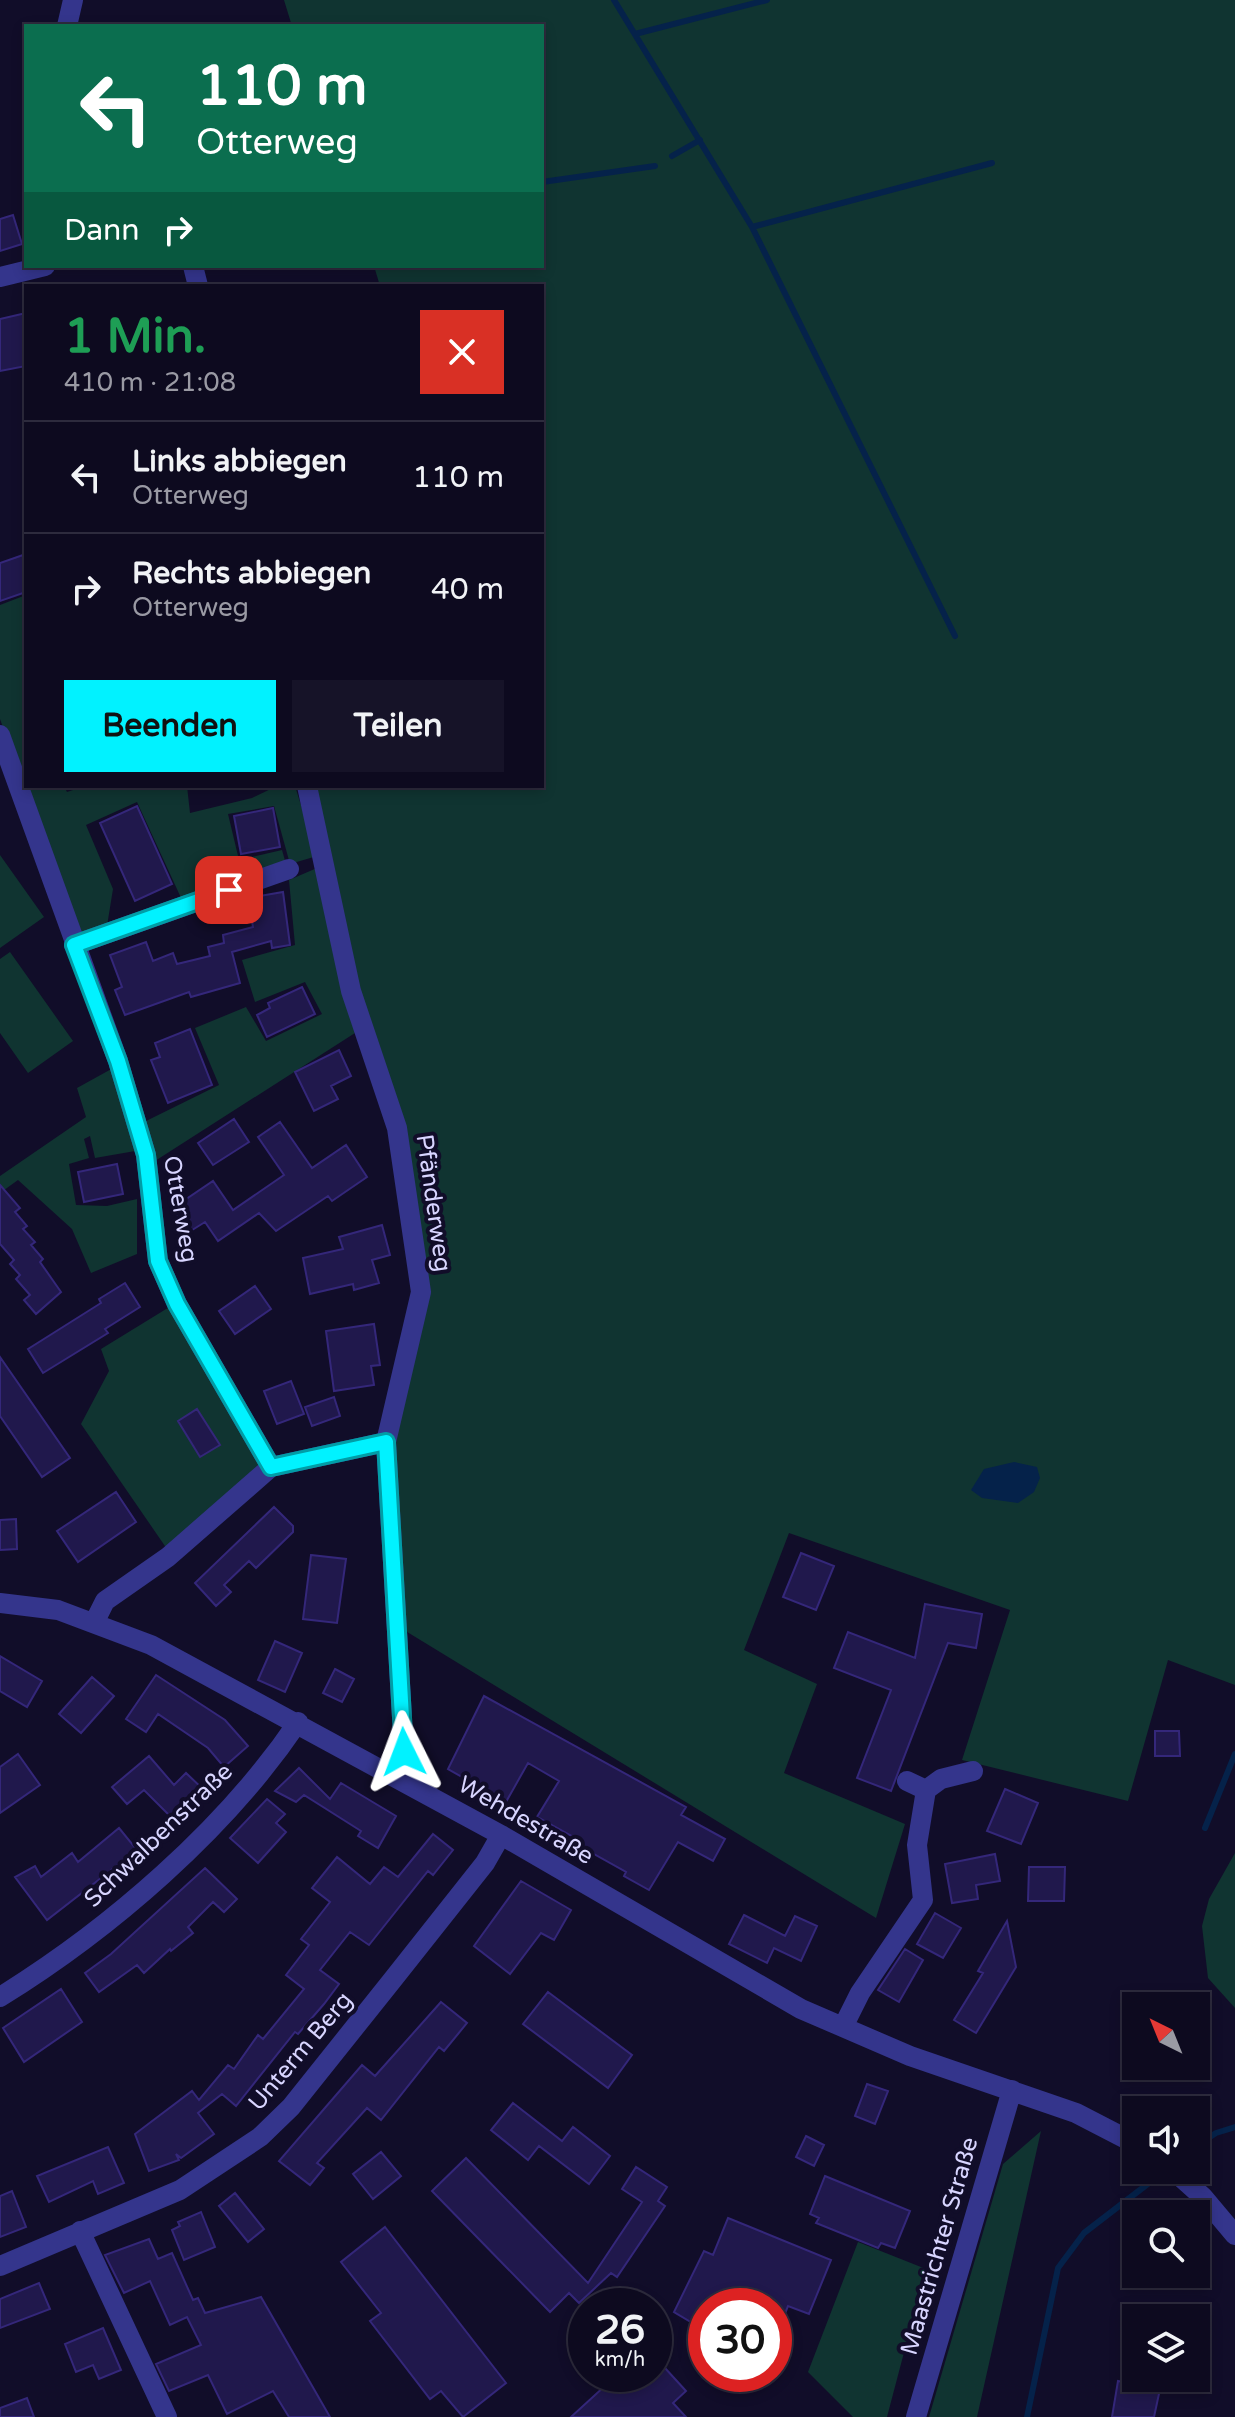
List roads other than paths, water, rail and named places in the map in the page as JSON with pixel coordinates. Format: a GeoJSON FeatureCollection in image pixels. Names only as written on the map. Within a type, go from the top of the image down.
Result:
{"type":"FeatureCollection","features":[{"type":"Feature","properties":{"kind":"street"},"geometry":{"type":"LineString","coordinates":[[67,24],[73,0]]}},
{"type":"Feature","properties":{"kind":"street"},"geometry":{"type":"LineString","coordinates":[[0,277],[37,268]]}},
{"type":"Feature","properties":{"kind":"street","name":"Otterweg"},"geometry":{"type":"LineString","coordinates":[[0,735],[118,1061],[146,1155],[158,1261],[177,1304],[271,1467]]}},
{"type":"Feature","properties":{"kind":"street","name":"Pfänderweg"},"geometry":{"type":"LineString","coordinates":[[307,788],[351,991],[397,1128],[421,1292],[386,1442],[404,1752],[393,1776]]}},
{"type":"Feature","properties":{"kind":"street"},"geometry":{"type":"LineString","coordinates":[[74,945],[289,869]]}},
{"type":"Feature","properties":{"kind":"street"},"geometry":{"type":"LineString","coordinates":[[95,1621],[105,1601],[168,1557],[271,1467],[386,1442]]}},
{"type":"Feature","properties":{"kind":"street","name":"Wehdestraße"},"geometry":{"type":"LineString","coordinates":[[0,1603],[58,1610],[95,1621],[151,1645],[298,1722],[501,1835],[801,2009],[910,2056],[1076,2113],[1122,2137]]}},
{"type":"Feature","properties":{"kind":"street","name":"Schwalbenstraße"},"geometry":{"type":"LineString","coordinates":[[0,1997],[133,1904],[230,1805],[281,1748],[298,1722]]}},
{"type":"Feature","properties":{"kind":"street"},"geometry":{"type":"LineString","coordinates":[[843,2027],[860,1993],[923,1900],[917,1845],[926,1790],[941,1779],[973,1771]]}},
{"type":"Feature","properties":{"kind":"street"},"geometry":{"type":"LineString","coordinates":[[907,1781],[926,1790]]}},
{"type":"Feature","properties":{"kind":"street","name":"Unterm Berg"},"geometry":{"type":"LineString","coordinates":[[0,2266],[180,2190],[260,2137],[291,2107],[404,1966],[485,1863],[501,1835]]}},
{"type":"Feature","properties":{"kind":"street","name":"Maastrichter Straße"},"geometry":{"type":"LineString","coordinates":[[916,2417],[1012,2090]]}},
{"type":"Feature","properties":{"kind":"street"},"geometry":{"type":"LineString","coordinates":[[1189,2184],[1235,2235]]}},
{"type":"Feature","properties":{"kind":"street"},"geometry":{"type":"LineString","coordinates":[[80,2231],[167,2417]]}},
{"type":"Feature","properties":{"kind":"water"},"geometry":{"type":"Polygon","coordinates":[[[1014,1462],[1037,1467],[1040,1478],[1034,1492],[1018,1503],[982,1498],[971,1490],[984,1469],[1014,1462]]]}},
{"type":"Feature","properties":{"kind":"waterway"},"geometry":{"type":"LineString","coordinates":[[614,0],[752,227],[955,636]]}},
{"type":"Feature","properties":{"kind":"waterway"},"geometry":{"type":"LineString","coordinates":[[635,34],[767,0]]}},
{"type":"Feature","properties":{"kind":"waterway"},"geometry":{"type":"LineString","coordinates":[[672,156],[700,140]]}},
{"type":"Feature","properties":{"kind":"waterway"},"geometry":{"type":"LineString","coordinates":[[752,227],[992,163]]}},
{"type":"Feature","properties":{"kind":"waterway"},"geometry":{"type":"LineString","coordinates":[[544,182],[655,166]]}},
{"type":"Feature","properties":{"kind":"waterway"},"geometry":{"type":"LineString","coordinates":[[1205,1828],[1235,1754]]}},
{"type":"Feature","properties":{"kind":"waterway"},"geometry":{"type":"LineString","coordinates":[[1210,2137],[1235,2127]]}},
{"type":"Feature","properties":{"kind":"waterway"},"geometry":{"type":"LineString","coordinates":[[1027,2417],[1058,2268],[1084,2233],[1148,2184]]}}]}
